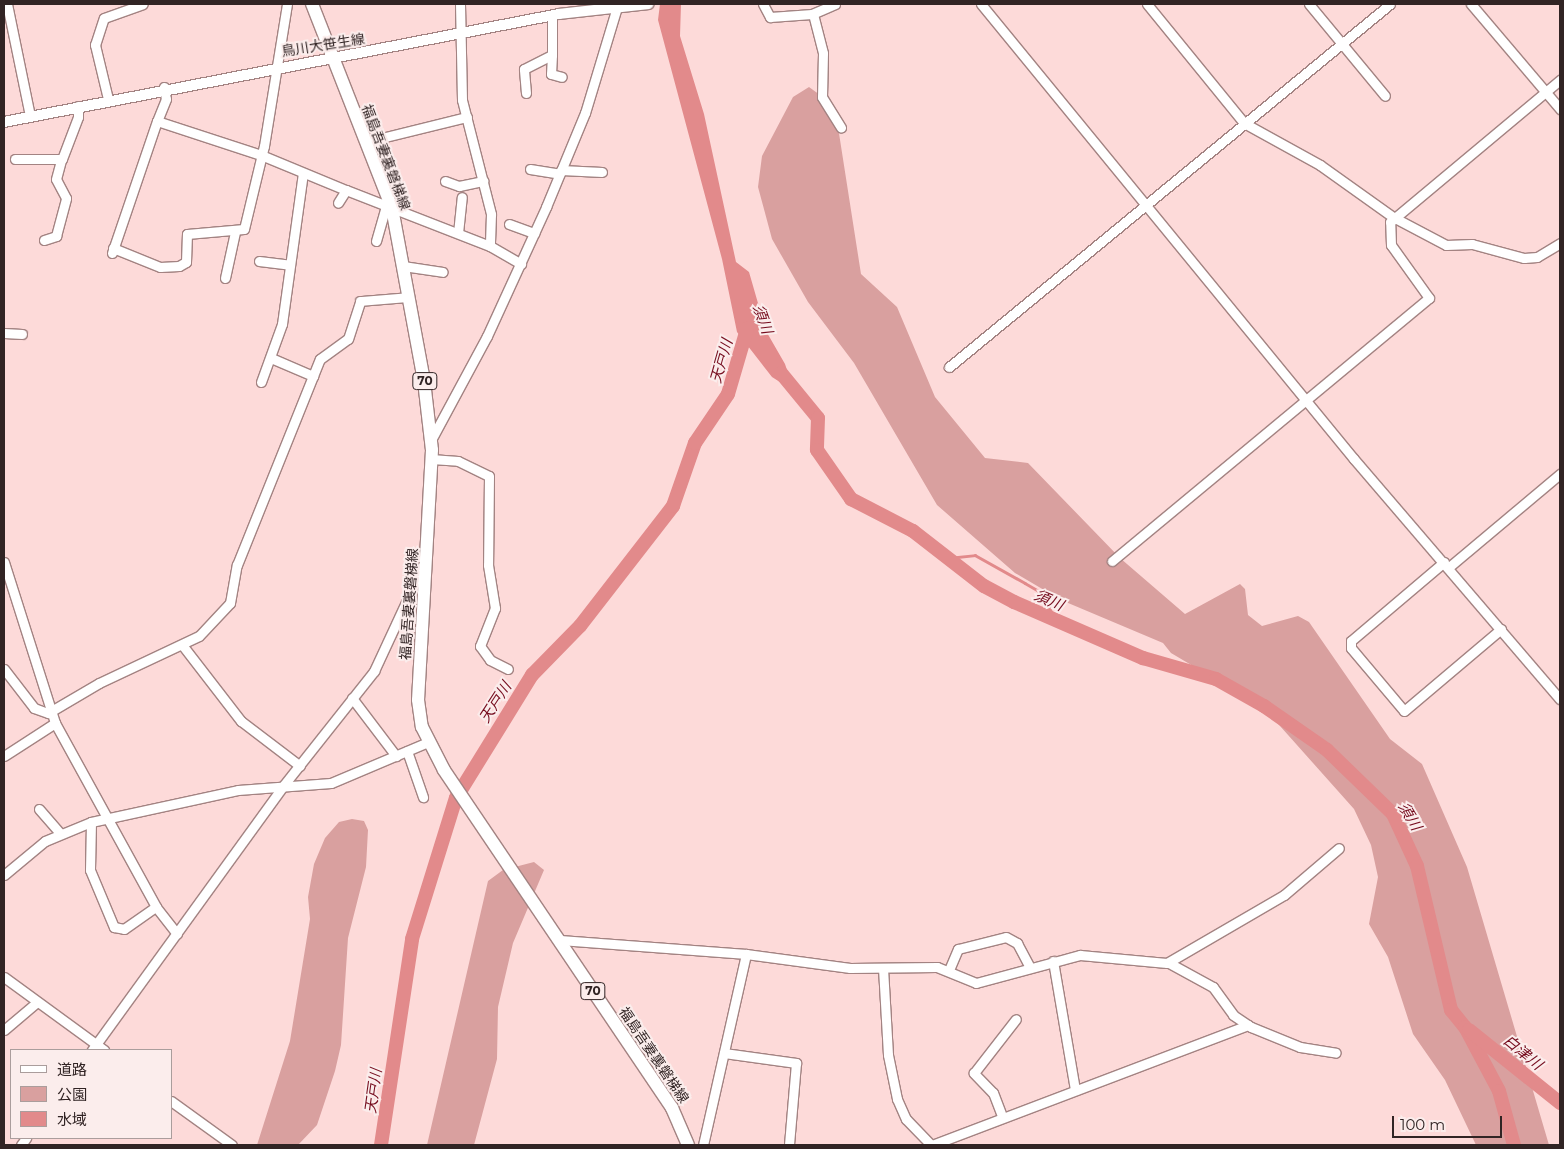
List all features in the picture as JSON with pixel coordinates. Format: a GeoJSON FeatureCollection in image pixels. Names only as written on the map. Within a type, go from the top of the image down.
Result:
{"type":"FeatureCollection","features":[{"type":"Feature","properties":{"kind":"main road","name":"福島吾妻裏磐梯線"},"geometry":{"type":"LineString","coordinates":[[312,4],[331,57],[366,142],[389,208],[409,297],[431,440],[427,559],[418,700],[428,742],[444,770],[672,1108],[688,1145]]}},
{"type":"Feature","properties":{"kind":"street"},"geometry":{"type":"LineString","coordinates":[[7,4],[30,116]]}},
{"type":"Feature","properties":{"kind":"street"},"geometry":{"type":"LineString","coordinates":[[108,99],[95,45],[104,18],[143,4]]}},
{"type":"Feature","properties":{"kind":"street"},"geometry":{"type":"LineString","coordinates":[[164,87],[166,99],[112,251],[160,267],[179,266],[186,262],[187,234],[235,232],[245,227],[261,155],[274,66],[287,4]]}},
{"type":"Feature","properties":{"kind":"street"},"geometry":{"type":"LineString","coordinates":[[460,4],[460,36],[467,117],[491,214],[490,246]]}},
{"type":"Feature","properties":{"kind":"street","name":"鳥川大笹生線"},"geometry":{"type":"LineString","coordinates":[[4,122],[164,87],[274,66],[460,36],[552,15],[618,5],[646,4]]}},
{"type":"Feature","properties":{"kind":"street"},"geometry":{"type":"LineString","coordinates":[[763,4],[770,17],[814,14],[835,4]]}},
{"type":"Feature","properties":{"kind":"street"},"geometry":{"type":"LineString","coordinates":[[981,4],[1306,399],[1560,699]]}},
{"type":"Feature","properties":{"kind":"street"},"geometry":{"type":"LineString","coordinates":[[1147,4],[1244,123],[1320,164],[1393,217],[1446,245],[1472,244],[1524,258],[1537,257],[1560,245]]}},
{"type":"Feature","properties":{"kind":"street"},"geometry":{"type":"LineString","coordinates":[[1309,4],[1342,42],[1384,96]]}},
{"type":"Feature","properties":{"kind":"street"},"geometry":{"type":"LineString","coordinates":[[949,367],[1390,4]]}},
{"type":"Feature","properties":{"kind":"street"},"geometry":{"type":"LineString","coordinates":[[1471,4],[1560,109]]}},
{"type":"Feature","properties":{"kind":"street"},"geometry":{"type":"LineString","coordinates":[[431,440],[521,264],[534,234],[585,113],[618,5]]}},
{"type":"Feature","properties":{"kind":"street"},"geometry":{"type":"LineString","coordinates":[[814,14],[823,53],[822,97],[841,128]]}},
{"type":"Feature","properties":{"kind":"street"},"geometry":{"type":"LineString","coordinates":[[552,15],[551,74],[562,77]]}},
{"type":"Feature","properties":{"kind":"street"},"geometry":{"type":"LineString","coordinates":[[526,93],[524,69],[552,55]]}},
{"type":"Feature","properties":{"kind":"street"},"geometry":{"type":"LineString","coordinates":[[1112,561],[1429,298],[1391,245],[1388,230],[1393,217],[1560,80]]}},
{"type":"Feature","properties":{"kind":"street"},"geometry":{"type":"LineString","coordinates":[[44,240],[56,236],[66,198],[56,179],[61,160],[78,117],[78,106]]}},
{"type":"Feature","properties":{"kind":"street"},"geometry":{"type":"LineString","coordinates":[[366,142],[467,117]]}},
{"type":"Feature","properties":{"kind":"street"},"geometry":{"type":"LineString","coordinates":[[157,121],[261,155],[389,208],[490,246],[521,264]]}},
{"type":"Feature","properties":{"kind":"street"},"geometry":{"type":"LineString","coordinates":[[15,160],[61,160]]}},
{"type":"Feature","properties":{"kind":"street"},"geometry":{"type":"LineString","coordinates":[[530,169],[560,172],[602,172]]}},
{"type":"Feature","properties":{"kind":"street"},"geometry":{"type":"LineString","coordinates":[[261,382],[282,324],[303,172]]}},
{"type":"Feature","properties":{"kind":"street"},"geometry":{"type":"LineString","coordinates":[[445,181],[459,186],[483,181]]}},
{"type":"Feature","properties":{"kind":"street"},"geometry":{"type":"LineString","coordinates":[[338,203],[346,190]]}},
{"type":"Feature","properties":{"kind":"street"},"geometry":{"type":"LineString","coordinates":[[458,233],[462,197]]}},
{"type":"Feature","properties":{"kind":"street"},"geometry":{"type":"LineString","coordinates":[[376,241],[389,208]]}},
{"type":"Feature","properties":{"kind":"street"},"geometry":{"type":"LineString","coordinates":[[509,224],[534,234]]}},
{"type":"Feature","properties":{"kind":"street"},"geometry":{"type":"LineString","coordinates":[[225,278],[235,232]]}},
{"type":"Feature","properties":{"kind":"street"},"geometry":{"type":"LineString","coordinates":[[259,261],[290,265]]}},
{"type":"Feature","properties":{"kind":"street"},"geometry":{"type":"LineString","coordinates":[[403,266],[442,272]]}},
{"type":"Feature","properties":{"kind":"street"},"geometry":{"type":"LineString","coordinates":[[4,669],[34,708],[44,714],[51,712],[99,683],[183,646],[206,630],[230,603],[237,565],[320,359],[348,339],[360,301],[409,297]]}},
{"type":"Feature","properties":{"kind":"street"},"geometry":{"type":"LineString","coordinates":[[4,333],[22,334]]}},
{"type":"Feature","properties":{"kind":"street"},"geometry":{"type":"LineString","coordinates":[[271,358],[313,376]]}},
{"type":"Feature","properties":{"kind":"street"},"geometry":{"type":"LineString","coordinates":[[431,459],[458,461],[489,476],[488,566],[495,608],[480,646],[490,660],[508,669]]}},
{"type":"Feature","properties":{"kind":"street"},"geometry":{"type":"LineString","coordinates":[[1501,629],[1404,711],[1356,655],[1351,641],[1560,474]]}},
{"type":"Feature","properties":{"kind":"street"},"geometry":{"type":"LineString","coordinates":[[4,977],[97,1048],[283,786],[381,659],[427,559]]}},
{"type":"Feature","properties":{"kind":"street"},"geometry":{"type":"LineString","coordinates":[[4,565],[55,722],[156,907],[177,934]]}},
{"type":"Feature","properties":{"kind":"street"},"geometry":{"type":"LineString","coordinates":[[183,646],[241,721],[300,766]]}},
{"type":"Feature","properties":{"kind":"street"},"geometry":{"type":"LineString","coordinates":[[352,698],[396,756]]}},
{"type":"Feature","properties":{"kind":"street"},"geometry":{"type":"LineString","coordinates":[[4,756],[55,722]]}},
{"type":"Feature","properties":{"kind":"street"},"geometry":{"type":"LineString","coordinates":[[4,875],[60,833],[92,822],[216,794],[347,779],[428,742]]}},
{"type":"Feature","properties":{"kind":"street"},"geometry":{"type":"LineString","coordinates":[[407,752],[423,796]]}},
{"type":"Feature","properties":{"kind":"street"},"geometry":{"type":"LineString","coordinates":[[39,809],[60,833]]}},
{"type":"Feature","properties":{"kind":"street"},"geometry":{"type":"LineString","coordinates":[[92,822],[89,867],[114,927],[124,929],[156,907]]}},
{"type":"Feature","properties":{"kind":"street"},"geometry":{"type":"LineString","coordinates":[[1169,963],[1202,939],[1284,895],[1338,848]]}},
{"type":"Feature","properties":{"kind":"street"},"geometry":{"type":"LineString","coordinates":[[948,970],[958,950],[1006,937],[1017,942],[1030,967]]}},
{"type":"Feature","properties":{"kind":"street"},"geometry":{"type":"LineString","coordinates":[[560,940],[746,954],[883,968],[948,970],[980,983],[1053,961],[1089,955],[1169,963],[1213,987],[1233,1014],[1248,1025],[1300,1047],[1336,1053]]}},
{"type":"Feature","properties":{"kind":"street"},"geometry":{"type":"LineString","coordinates":[[703,1145],[746,954]]}},
{"type":"Feature","properties":{"kind":"street"},"geometry":{"type":"LineString","coordinates":[[1053,961],[1076,1090]]}},
{"type":"Feature","properties":{"kind":"street"},"geometry":{"type":"LineString","coordinates":[[883,968],[888,1055],[897,1099],[906,1119],[932,1145],[1002,1116],[1248,1025]]}},
{"type":"Feature","properties":{"kind":"street"},"geometry":{"type":"LineString","coordinates":[[4,1030],[36,1003]]}},
{"type":"Feature","properties":{"kind":"street"},"geometry":{"type":"LineString","coordinates":[[1002,1116],[993,1094],[974,1073],[1016,1019]]}},
{"type":"Feature","properties":{"kind":"street"},"geometry":{"type":"LineString","coordinates":[[724,1052],[796,1063],[789,1145]]}},
{"type":"Feature","properties":{"kind":"street"},"geometry":{"type":"LineString","coordinates":[[172,1102],[232,1145]]}},
{"type":"Feature","properties":{"kind":"green space"},"geometry":{"type":"Polygon","coordinates":[[[809,87],[820,95],[838,127],[861,274],[897,307],[935,397],[985,458],[1028,463],[1120,558],[1185,614],[1240,584],[1245,589],[1248,615],[1262,626],[1298,616],[1309,622],[1390,739],[1422,764],[1467,867],[1549,1145],[1476,1145],[1445,1080],[1413,1034],[1388,957],[1369,924],[1378,877],[1371,845],[1354,809],[1264,708],[1171,653],[1163,643],[1061,600],[1015,573],[937,505],[854,363],[808,302],[772,239],[758,187],[762,156],[793,97],[809,87]]]}},
{"type":"Feature","properties":{"kind":"green space"},"geometry":{"type":"Polygon","coordinates":[[[352,819],[364,821],[368,830],[366,867],[348,938],[341,1045],[335,1071],[317,1125],[298,1145],[257,1145],[290,1041],[310,919],[308,897],[314,864],[325,838],[339,822],[352,819]]]}},
{"type":"Feature","properties":{"kind":"green space"},"geometry":{"type":"Polygon","coordinates":[[[534,862],[544,870],[513,943],[498,1007],[497,1059],[474,1145],[427,1145],[488,881],[503,870],[534,862]]]}},
{"type":"Feature","properties":{"kind":"water"},"geometry":{"type":"Polygon","coordinates":[[[660,4],[681,4],[680,36],[704,114],[736,262],[749,272],[766,331],[785,364],[794,391],[772,377],[737,332],[722,259],[658,20],[660,4]]]}},
{"type":"Feature","properties":{"kind":"waterway","name":"天戸川"},"geometry":{"type":"LineString","coordinates":[[381,1145],[412,939],[456,798],[532,675],[580,626],[673,506],[695,443],[728,394],[747,329]]}},
{"type":"Feature","properties":{"kind":"waterway","name":"須川"},"geometry":{"type":"LineString","coordinates":[[781,373],[818,418],[817,450],[851,499],[913,531],[984,586],[1014,602],[1143,658],[1216,679],[1264,706],[1327,750],[1393,814],[1417,866],[1451,1010],[1465,1027],[1499,1091],[1514,1145]]}},
{"type":"Feature","properties":{"kind":"waterway"},"geometry":{"type":"LineString","coordinates":[[948,558],[975,555],[1039,591],[1057,621]]}},
{"type":"Feature","properties":{"kind":"waterway","name":"白津川"},"geometry":{"type":"LineString","coordinates":[[1469,1030],[1560,1103]]}}]}
